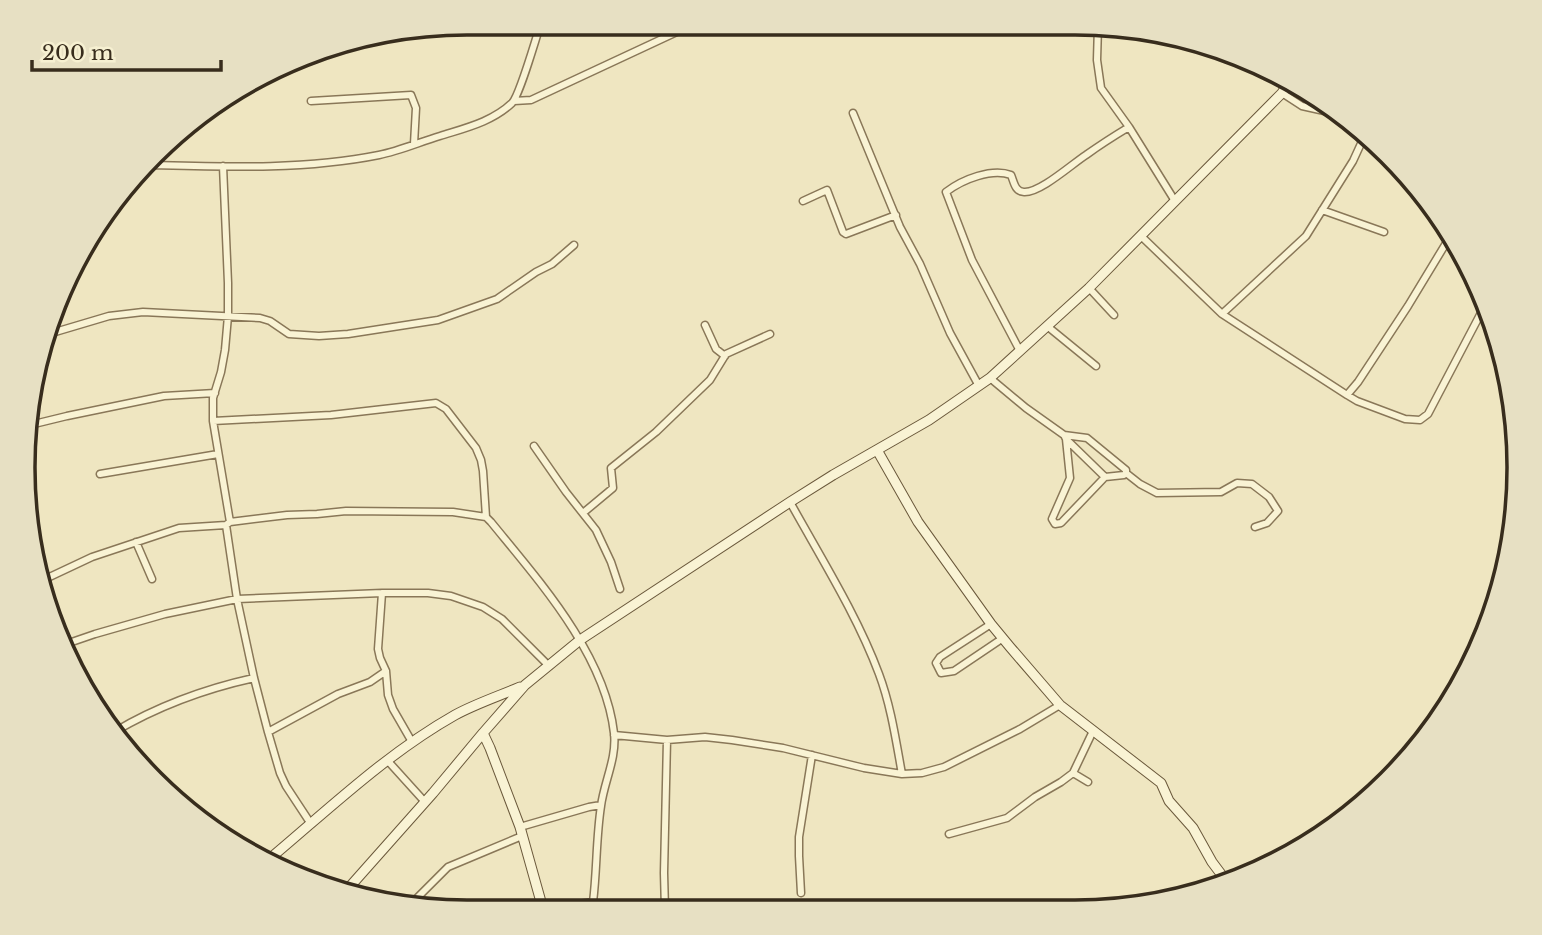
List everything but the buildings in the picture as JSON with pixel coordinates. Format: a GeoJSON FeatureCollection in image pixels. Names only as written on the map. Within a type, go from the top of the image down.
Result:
{"type":"FeatureCollection","features":[{"type":"Feature","properties":{"kind":"main road"},"geometry":{"type":"LineString","coordinates":[[352,884],[525,685],[580,640],[790,502],[929,420],[990,378],[1089,288],[1284,89]]}},
{"type":"Feature","properties":{"kind":"main road"},"geometry":{"type":"LineString","coordinates":[[877,450],[918,523],[991,624],[1060,705],[1161,783],[1169,801],[1193,828],[1222,874]]}},
{"type":"Feature","properties":{"kind":"main road"},"geometry":{"type":"LineString","coordinates":[[275,854],[412,742],[457,714],[525,685]]}},
{"type":"Feature","properties":{"kind":"main road"},"geometry":{"type":"LineString","coordinates":[[482,733],[521,832],[540,900]]}},
{"type":"Feature","properties":{"kind":"street"},"geometry":{"type":"LineString","coordinates":[[514,102],[537,35]]}},
{"type":"Feature","properties":{"kind":"street"},"geometry":{"type":"LineString","coordinates":[[159,165],[306,165],[383,155],[477,125],[514,102],[531,100],[668,35]]}},
{"type":"Feature","properties":{"kind":"street"},"geometry":{"type":"LineString","coordinates":[[1098,36],[1097,60],[1101,88],[1175,201]]}},
{"type":"Feature","properties":{"kind":"street"},"geometry":{"type":"LineString","coordinates":[[1282,93],[1302,106],[1317,109]]}},
{"type":"Feature","properties":{"kind":"street"},"geometry":{"type":"LineString","coordinates":[[311,101],[411,95],[416,108],[414,144]]}},
{"type":"Feature","properties":{"kind":"street"},"geometry":{"type":"LineString","coordinates":[[853,113],[895,215],[950,333],[979,386]]}},
{"type":"Feature","properties":{"kind":"street"},"geometry":{"type":"LineString","coordinates":[[1020,351],[972,260],[947,192],[970,180],[997,172],[1011,176],[1014,186],[1025,192],[1060,175],[1129,127]]}},
{"type":"Feature","properties":{"kind":"street"},"geometry":{"type":"LineString","coordinates":[[1222,314],[1306,236],[1353,161],[1361,143]]}},
{"type":"Feature","properties":{"kind":"street"},"geometry":{"type":"LineString","coordinates":[[223,166],[228,316],[225,350],[213,398],[213,421],[237,599],[254,678],[280,773],[311,824]]}},
{"type":"Feature","properties":{"kind":"street"},"geometry":{"type":"LineString","coordinates":[[803,201],[827,190],[846,234],[895,215]]}},
{"type":"Feature","properties":{"kind":"street"},"geometry":{"type":"LineString","coordinates":[[1322,210],[1384,232]]}},
{"type":"Feature","properties":{"kind":"street"},"geometry":{"type":"LineString","coordinates":[[1141,236],[1222,314],[1357,401],[1405,419],[1420,420],[1428,414],[1479,316]]}},
{"type":"Feature","properties":{"kind":"street"},"geometry":{"type":"LineString","coordinates":[[57,331],[109,316],[143,312],[260,318],[270,321],[289,334],[318,336],[438,320],[497,299],[552,264],[574,245]]}},
{"type":"Feature","properties":{"kind":"street"},"geometry":{"type":"LineString","coordinates":[[1348,395],[1380,350],[1445,245]]}},
{"type":"Feature","properties":{"kind":"street"},"geometry":{"type":"LineString","coordinates":[[1089,288],[1114,315]]}},
{"type":"Feature","properties":{"kind":"street"},"geometry":{"type":"LineString","coordinates":[[705,325],[716,349],[725,356]]}},
{"type":"Feature","properties":{"kind":"street"},"geometry":{"type":"LineString","coordinates":[[1047,326],[1096,366]]}},
{"type":"Feature","properties":{"kind":"street"},"geometry":{"type":"LineString","coordinates":[[583,513],[612,488],[611,468],[656,432],[710,380],[726,354],[771,334]]}},
{"type":"Feature","properties":{"kind":"street"},"geometry":{"type":"LineString","coordinates":[[990,378],[1065,437],[1105,477]]}},
{"type":"Feature","properties":{"kind":"street"},"geometry":{"type":"LineString","coordinates":[[38,423],[164,396],[215,393]]}},
{"type":"Feature","properties":{"kind":"street"},"geometry":{"type":"LineString","coordinates":[[213,421],[331,415],[436,403],[457,421],[481,458],[486,517]]}},
{"type":"Feature","properties":{"kind":"street"},"geometry":{"type":"LineString","coordinates":[[1065,437],[1085,437],[1140,484],[1157,493],[1221,492],[1237,483],[1252,484],[1269,497],[1278,511],[1267,523],[1255,527]]}},
{"type":"Feature","properties":{"kind":"street"},"geometry":{"type":"LineString","coordinates":[[1065,437],[1070,478],[1052,519],[1055,524],[1060,523],[1105,477],[1126,473]]}},
{"type":"Feature","properties":{"kind":"street"},"geometry":{"type":"LineString","coordinates":[[534,446],[596,530],[620,589]]}},
{"type":"Feature","properties":{"kind":"street"},"geometry":{"type":"LineString","coordinates":[[100,474],[218,454]]}},
{"type":"Feature","properties":{"kind":"street"},"geometry":{"type":"LineString","coordinates":[[790,502],[865,639],[881,677],[902,774]]}},
{"type":"Feature","properties":{"kind":"street"},"geometry":{"type":"LineString","coordinates":[[49,577],[92,557],[179,528],[346,511],[453,512],[486,517],[561,610],[580,640],[609,709],[614,735],[611,769],[601,805],[594,900]]}},
{"type":"Feature","properties":{"kind":"street"},"geometry":{"type":"LineString","coordinates":[[136,542],[152,579]]}},
{"type":"Feature","properties":{"kind":"street"},"geometry":{"type":"LineString","coordinates":[[382,593],[378,649],[386,671],[388,695],[393,709],[412,742]]}},
{"type":"Feature","properties":{"kind":"street"},"geometry":{"type":"LineString","coordinates":[[72,642],[165,614],[237,599],[428,593],[451,596],[483,607],[502,619],[549,666]]}},
{"type":"Feature","properties":{"kind":"street"},"geometry":{"type":"LineString","coordinates":[[991,624],[940,657],[936,663],[941,673],[954,671],[1003,638]]}},
{"type":"Feature","properties":{"kind":"street"},"geometry":{"type":"LineString","coordinates":[[268,732],[338,694],[370,682],[386,671]]}},
{"type":"Feature","properties":{"kind":"street"},"geometry":{"type":"LineString","coordinates":[[122,727],[174,702],[219,686],[254,678]]}},
{"type":"Feature","properties":{"kind":"street"},"geometry":{"type":"LineString","coordinates":[[614,735],[667,740],[705,737],[733,740],[783,748],[864,768],[902,774],[922,773],[944,767],[1020,729],[1060,705]]}},
{"type":"Feature","properties":{"kind":"street"},"geometry":{"type":"LineString","coordinates":[[949,834],[1007,818],[1061,782],[1073,773],[1093,731]]}},
{"type":"Feature","properties":{"kind":"street"},"geometry":{"type":"LineString","coordinates":[[665,900],[667,740]]}},
{"type":"Feature","properties":{"kind":"street"},"geometry":{"type":"LineString","coordinates":[[801,893],[799,837],[812,755]]}},
{"type":"Feature","properties":{"kind":"street"},"geometry":{"type":"LineString","coordinates":[[387,760],[425,802]]}},
{"type":"Feature","properties":{"kind":"street"},"geometry":{"type":"LineString","coordinates":[[1073,773],[1088,782]]}},
{"type":"Feature","properties":{"kind":"street"},"geometry":{"type":"LineString","coordinates":[[418,897],[448,867],[521,832],[577,810],[601,805]]}}]}
